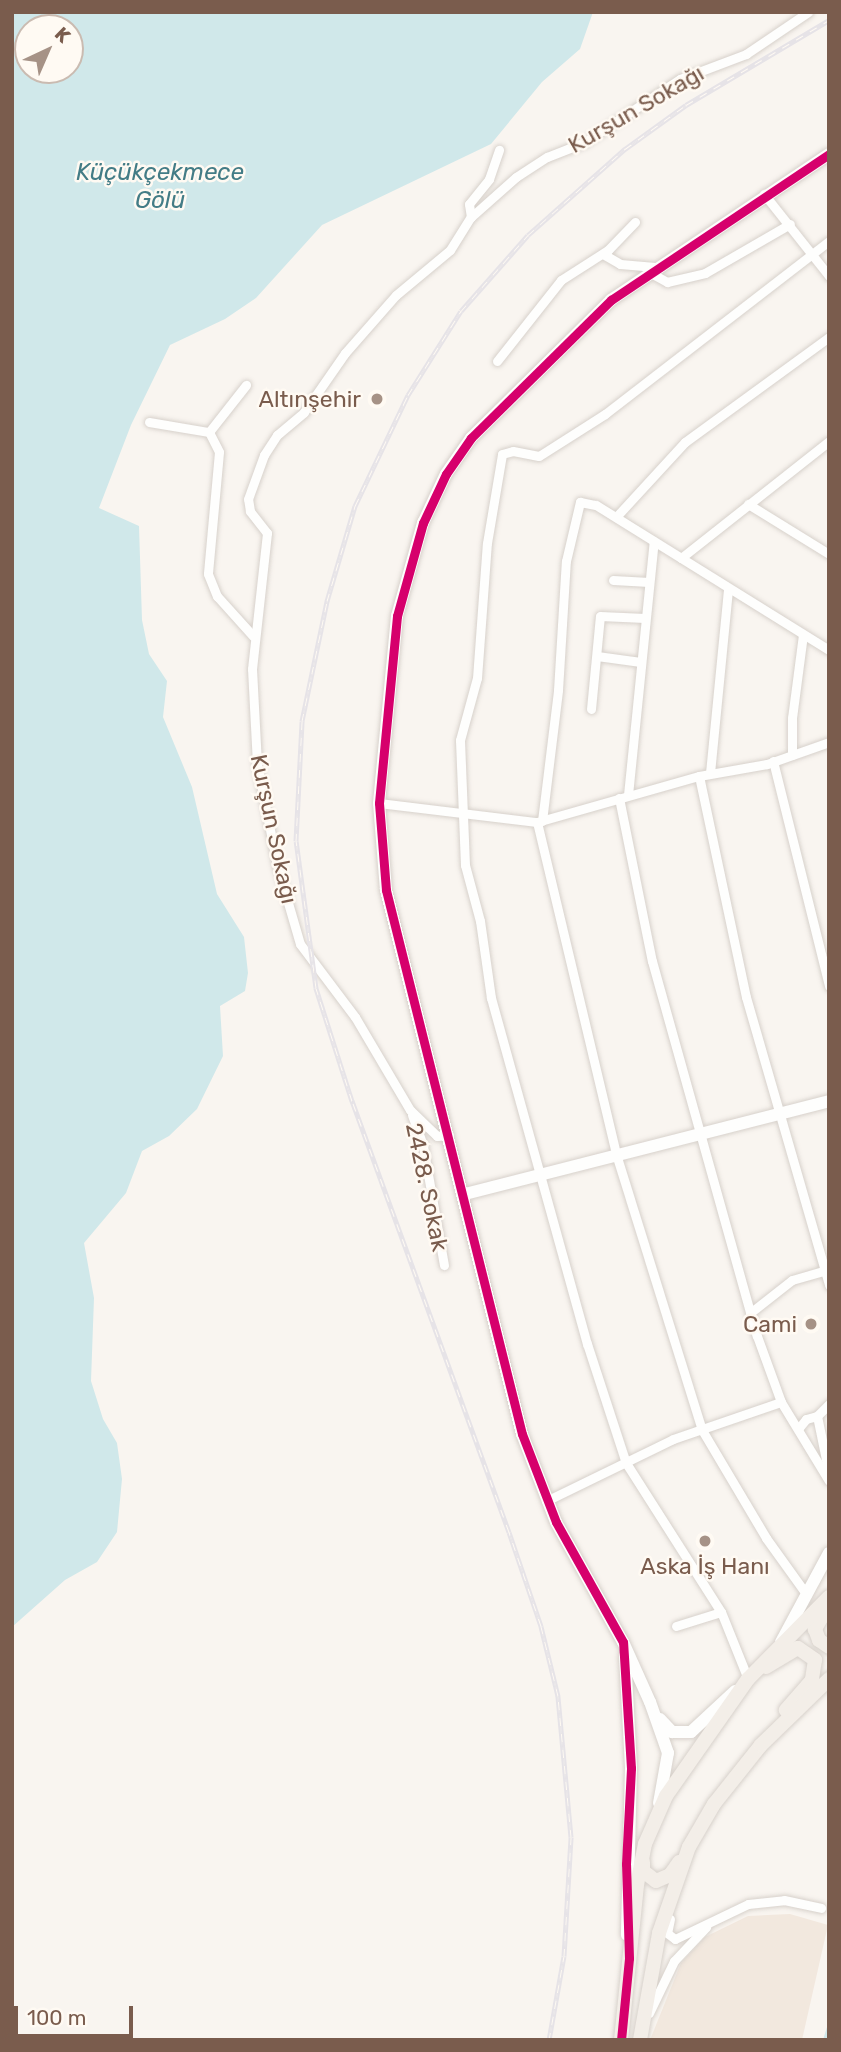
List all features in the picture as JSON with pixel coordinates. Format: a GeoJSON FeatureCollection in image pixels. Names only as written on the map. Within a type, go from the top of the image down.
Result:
{"type":"FeatureCollection","features":[{"type":"Feature","properties":{"kind":"main road"},"geometry":{"type":"LineString","coordinates":[[621,2040],[645,1844],[656,1818],[704,1737],[748,1679],[780,1643],[829,1597]]}},
{"type":"Feature","properties":{"kind":"main road"},"geometry":{"type":"LineString","coordinates":[[829,1606],[815,1629],[819,1640],[829,1647]]}},
{"type":"Feature","properties":{"kind":"main road"},"geometry":{"type":"LineString","coordinates":[[645,1844],[643,1871],[656,1881],[670,1875],[714,1804],[812,1680],[816,1667],[811,1655],[798,1648],[748,1679]]}},
{"type":"Feature","properties":{"kind":"main road"},"geometry":{"type":"LineString","coordinates":[[761,1745],[829,1679]]}},
{"type":"Feature","properties":{"kind":"main road"},"geometry":{"type":"LineString","coordinates":[[641,2034],[652,1959],[689,1847]]}},
{"type":"Feature","properties":{"kind":"street","name":"Kurşun Sokağı"},"geometry":{"type":"LineString","coordinates":[[449,1135],[437,1136],[410,1110],[355,1017],[300,944],[277,865],[257,764],[253,636],[267,533],[250,511],[248,499],[264,455],[277,435],[303,412],[345,353],[397,295],[450,250],[471,217],[516,177],[547,157],[585,142],[680,79],[746,54],[808,12]]}},
{"type":"Feature","properties":{"kind":"street","name":"Kurşun Sokağı"},"geometry":{"type":"LineString","coordinates":[[471,217],[469,204],[489,179],[499,150]]}},
{"type":"Feature","properties":{"kind":"street"},"geometry":{"type":"LineString","coordinates":[[656,1818],[668,1753],[650,1702],[623,1642],[546,1501],[522,1434],[465,1194],[384,880],[379,803],[403,586],[423,523],[446,474],[471,438],[548,358],[611,300],[764,194],[829,154]]}},
{"type":"Feature","properties":{"kind":"street"},"geometry":{"type":"LineString","coordinates":[[764,194],[829,276]]}},
{"type":"Feature","properties":{"kind":"street"},"geometry":{"type":"LineString","coordinates":[[497,361],[561,280],[603,254],[635,222]]}},
{"type":"Feature","properties":{"kind":"street"},"geometry":{"type":"LineString","coordinates":[[603,254],[620,264],[654,269],[667,282],[705,273],[790,224]]}},
{"type":"Feature","properties":{"kind":"street"},"geometry":{"type":"LineString","coordinates":[[650,1702],[665,1727],[683,1735],[748,1679],[721,1612],[626,1463],[491,998],[480,921],[465,865],[460,740],[477,678],[487,542],[502,454],[513,451],[539,456],[605,414],[829,241]]}},
{"type":"Feature","properties":{"kind":"street"},"geometry":{"type":"LineString","coordinates":[[616,517],[685,442],[829,337]]}},
{"type":"Feature","properties":{"kind":"street"},"geometry":{"type":"LineString","coordinates":[[209,432],[246,385]]}},
{"type":"Feature","properties":{"kind":"street"},"geometry":{"type":"LineString","coordinates":[[149,422],[209,432]]}},
{"type":"Feature","properties":{"kind":"street"},"geometry":{"type":"LineString","coordinates":[[209,432],[219,452],[208,574],[217,596],[253,636]]}},
{"type":"Feature","properties":{"kind":"street"},"geometry":{"type":"LineString","coordinates":[[681,558],[829,440]]}},
{"type":"Feature","properties":{"kind":"street"},"geometry":{"type":"LineString","coordinates":[[807,1595],[766,1538],[702,1430],[616,1154],[539,821],[575,509],[588,501],[829,650]]}},
{"type":"Feature","properties":{"kind":"street"},"geometry":{"type":"LineString","coordinates":[[748,504],[829,554]]}},
{"type":"Feature","properties":{"kind":"street"},"geometry":{"type":"LineString","coordinates":[[654,541],[623,797],[652,961],[703,1134],[750,1313],[781,1402],[829,1481]]}},
{"type":"Feature","properties":{"kind":"street"},"geometry":{"type":"LineString","coordinates":[[613,580],[649,582]]}},
{"type":"Feature","properties":{"kind":"street"},"geometry":{"type":"LineString","coordinates":[[710,774],[728,587]]}},
{"type":"Feature","properties":{"kind":"street"},"geometry":{"type":"LineString","coordinates":[[591,709],[600,616],[645,618]]}},
{"type":"Feature","properties":{"kind":"street"},"geometry":{"type":"LineString","coordinates":[[792,755],[792,718],[803,635]]}},
{"type":"Feature","properties":{"kind":"street"},"geometry":{"type":"LineString","coordinates":[[597,656],[641,662]]}},
{"type":"Feature","properties":{"kind":"street"},"geometry":{"type":"LineString","coordinates":[[379,803],[463,810],[539,821],[699,776],[773,761],[829,743]]}},
{"type":"Feature","properties":{"kind":"street"},"geometry":{"type":"LineString","coordinates":[[773,761],[829,986]]}},
{"type":"Feature","properties":{"kind":"street"},"geometry":{"type":"LineString","coordinates":[[699,776],[725,915],[829,1285]]}},
{"type":"Feature","properties":{"kind":"street"},"geometry":{"type":"LineString","coordinates":[[465,1194],[540,1172],[829,1101]]}},
{"type":"Feature","properties":{"kind":"street","name":"2428. Sokak"},"geometry":{"type":"LineString","coordinates":[[410,1110],[423,1146],[444,1265]]}},
{"type":"Feature","properties":{"kind":"street"},"geometry":{"type":"LineString","coordinates":[[750,1313],[792,1280],[823,1271]]}},
{"type":"Feature","properties":{"kind":"street"},"geometry":{"type":"LineString","coordinates":[[546,1501],[626,1463],[647,1450],[781,1402]]}},
{"type":"Feature","properties":{"kind":"street"},"geometry":{"type":"LineString","coordinates":[[798,1429],[806,1419],[817,1416],[829,1404]]}},
{"type":"Feature","properties":{"kind":"street"},"geometry":{"type":"LineString","coordinates":[[817,1416],[829,1474]]}},
{"type":"Feature","properties":{"kind":"street"},"geometry":{"type":"LineString","coordinates":[[780,1643],[829,1553]]}},
{"type":"Feature","properties":{"kind":"street"},"geometry":{"type":"LineString","coordinates":[[676,1626],[721,1612]]}},
{"type":"Feature","properties":{"kind":"street"},"geometry":{"type":"LineString","coordinates":[[623,1642],[630,1717],[626,1864],[629,1958]]}},
{"type":"Feature","properties":{"kind":"street"},"geometry":{"type":"LineString","coordinates":[[675,1885],[667,1927],[671,1937],[679,1938],[717,1918],[766,1901],[801,1902],[821,1908]]}},
{"type":"Feature","properties":{"kind":"street"},"geometry":{"type":"LineString","coordinates":[[641,2034],[674,1961],[717,1918]]}},
{"type":"Feature","properties":{"kind":"shaded area"},"geometry":{"type":"Polygon","coordinates":[[[790,1914],[828,1925],[802,2040],[650,2040],[681,1963],[705,1937],[748,1916],[790,1914]]]}},
{"type":"Feature","properties":{"kind":"water","name":"Küçükçekmece Gölü"},"geometry":{"type":"Polygon","coordinates":[[[12,12],[593,12],[580,49],[542,82],[491,144],[322,225],[256,298],[225,319],[170,345],[131,425],[99,508],[139,526],[142,620],[149,654],[167,681],[163,717],[192,787],[217,894],[244,937],[248,973],[245,991],[220,1006],[223,1056],[197,1109],[169,1136],[142,1151],[126,1193],[84,1243],[94,1298],[91,1381],[103,1419],[117,1443],[122,1479],[117,1532],[97,1562],[65,1580],[12,1627],[12,12]]]}},
{"type":"Feature","properties":{"kind":"waterway"},"geometry":{"type":"LineString","coordinates":[[824,2040],[829,2024]]}},
{"type":"Feature","properties":{"kind":"railway"},"geometry":{"type":"LineString","coordinates":[[549,2040],[564,1956],[571,1837],[558,1696],[541,1626],[509,1532],[352,1101],[316,988],[296,841],[302,721],[327,601],[355,506],[408,395],[461,311],[528,235],[625,149],[686,105],[829,20]]}},
{"type":"Feature","properties":{"kind":"cycle path"},"geometry":{"type":"LineString","coordinates":[[621,2040],[629,1958],[626,1864],[631,1768],[623,1642],[556,1522],[522,1434],[386,890],[379,803],[397,616],[423,523],[446,474],[471,438],[611,300],[829,154]]}},
{"type":"Feature","properties":{"kind":"place","name":"Altınşehir"},"geometry":{"type":"Point","coordinates":[377,399]}},
{"type":"Feature","properties":{"kind":"place","name":"Cami"},"geometry":{"type":"Point","coordinates":[811,1324]}},
{"type":"Feature","properties":{"kind":"place","name":"Aska İş Hanı"},"geometry":{"type":"Point","coordinates":[705,1541]}}]}
